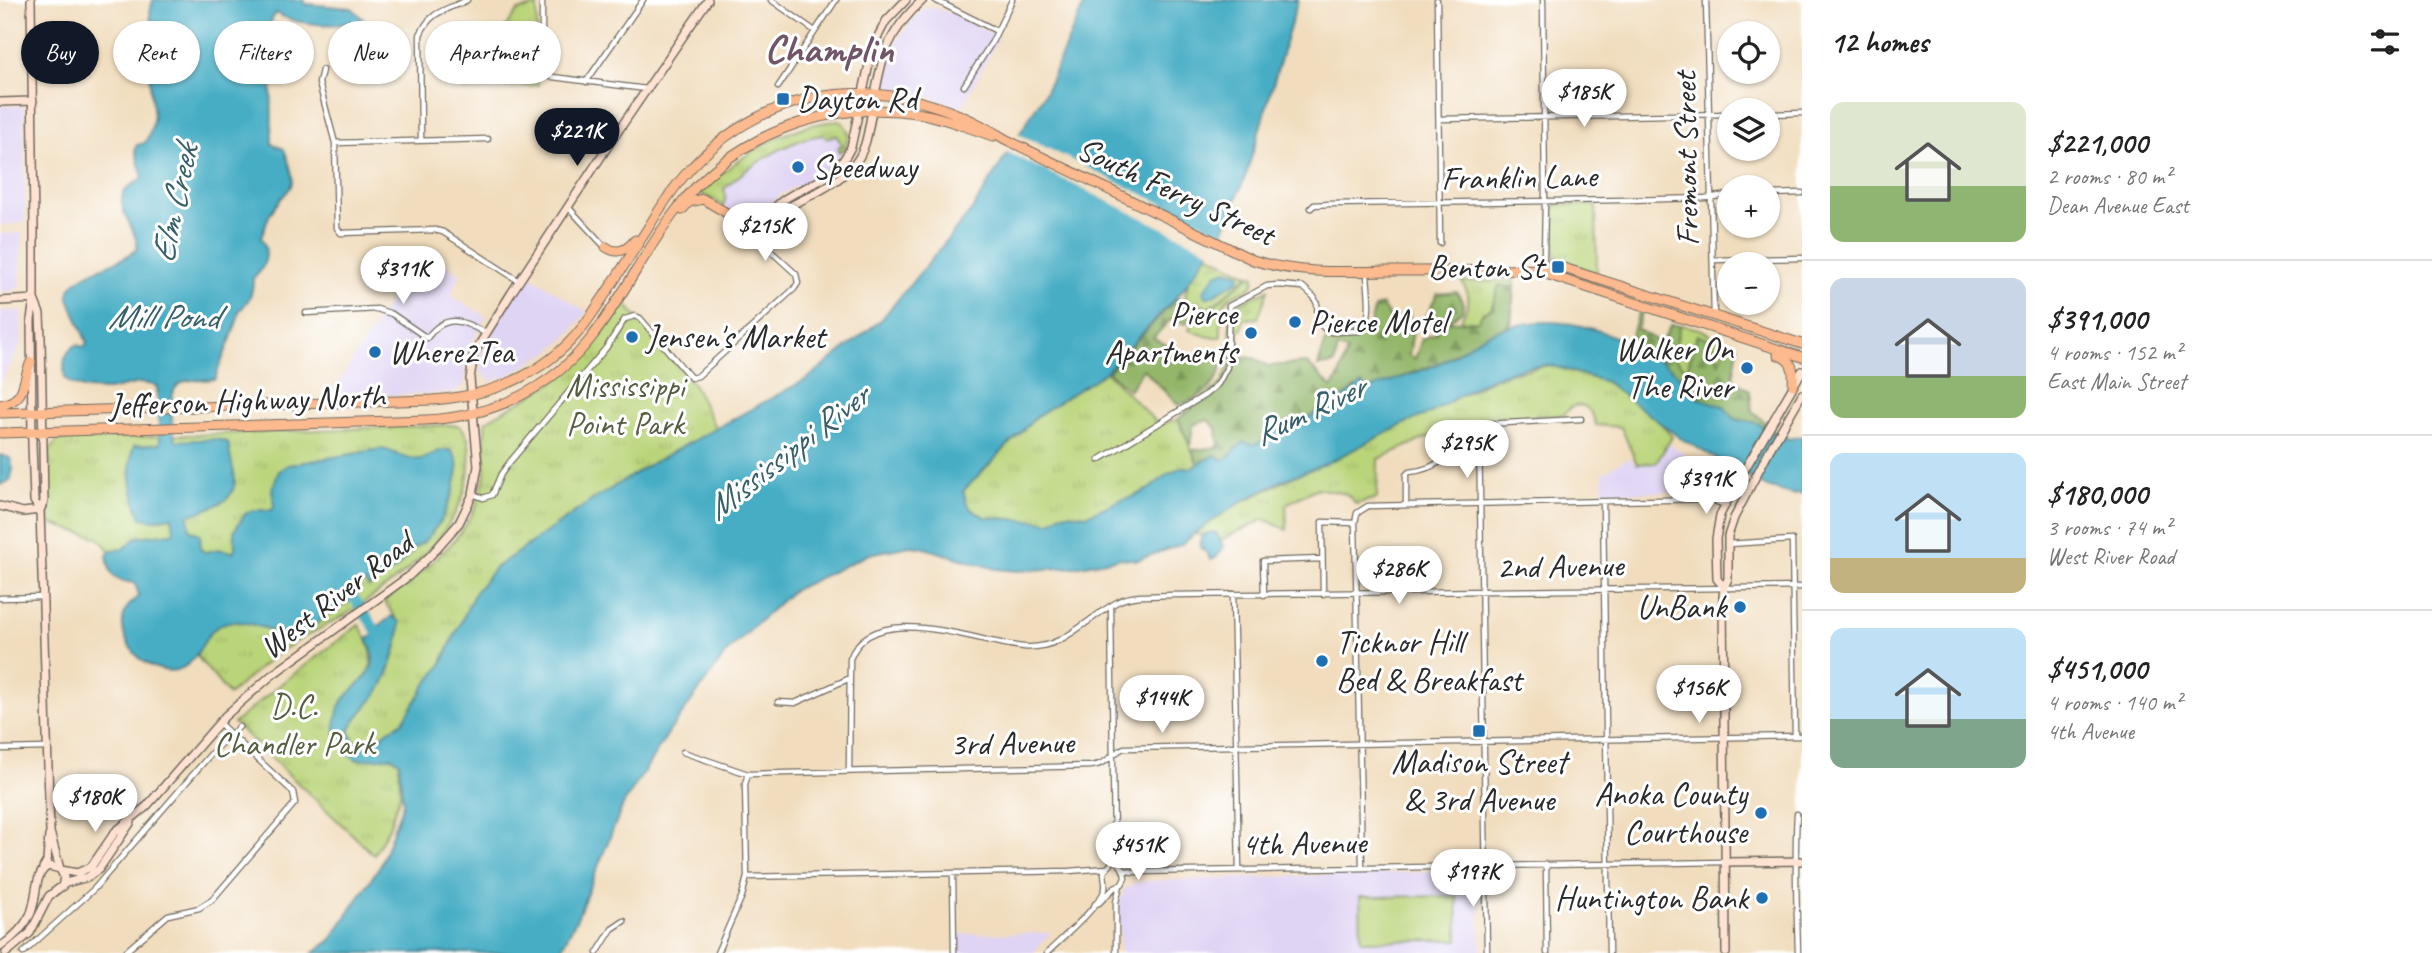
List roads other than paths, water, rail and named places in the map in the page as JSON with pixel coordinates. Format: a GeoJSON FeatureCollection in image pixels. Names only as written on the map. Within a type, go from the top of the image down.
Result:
{"type":"FeatureCollection","features":[{"type":"Feature","properties":{"kind":"highway"},"geometry":{"type":"LineString","coordinates":[[606,247],[618,252],[631,245],[660,200],[674,189],[706,152],[729,134],[775,110],[807,99],[862,92],[906,97],[948,109],[982,124],[1005,139]]}},
{"type":"Feature","properties":{"kind":"highway"},"geometry":{"type":"LineString","coordinates":[[645,257],[690,193],[731,157],[765,136],[790,126],[824,116],[873,110],[918,113],[1005,139]]}},
{"type":"Feature","properties":{"kind":"highway","name":"South Ferry Street"},"geometry":{"type":"LineString","coordinates":[[1005,139],[1253,260],[1280,268],[1308,271],[1541,269],[1551,264],[1802,344]]}},
{"type":"Feature","properties":{"kind":"highway","name":"Jefferson Highway North"},"geometry":{"type":"LineString","coordinates":[[0,433],[38,422],[157,408],[432,400],[472,396],[499,388],[526,376],[568,344],[590,317],[674,189]]}},
{"type":"Feature","properties":{"kind":"highway"},"geometry":{"type":"LineString","coordinates":[[645,257],[656,247],[690,202],[706,200],[725,212]]}},
{"type":"Feature","properties":{"kind":"highway","name":"Jefferson Highway North"},"geometry":{"type":"LineString","coordinates":[[0,413],[38,422],[157,429],[426,420],[474,414],[539,386],[572,360],[600,327],[645,257]]}},
{"type":"Feature","properties":{"kind":"highway","name":"South Ferry Street"},"geometry":{"type":"LineString","coordinates":[[1541,269],[1549,275],[1802,357]]}},
{"type":"Feature","properties":{"kind":"highway"},"geometry":{"type":"LineString","coordinates":[[1719,330],[1733,340],[1785,358],[1793,368],[1793,385]]}},
{"type":"Feature","properties":{"kind":"highway"},"geometry":{"type":"LineString","coordinates":[[0,405],[18,398],[31,362]]}},
{"type":"Feature","properties":{"kind":"main road"},"geometry":{"type":"LineString","coordinates":[[31,0],[34,299],[31,362],[38,422]]}},
{"type":"Feature","properties":{"kind":"main road","name":"West River Road"},"geometry":{"type":"LineString","coordinates":[[61,870],[78,873],[91,867],[109,839],[157,795],[219,723],[272,676],[418,568],[445,540],[464,514],[473,494],[478,456],[472,396],[471,363],[474,353],[646,89],[708,0]]}},
{"type":"Feature","properties":{"kind":"main road"},"geometry":{"type":"LineString","coordinates":[[725,212],[752,234],[782,201],[825,179],[843,162],[850,147],[869,60],[879,33],[905,0]]}},
{"type":"Feature","properties":{"kind":"main road"},"geometry":{"type":"LineString","coordinates":[[766,220],[827,187],[846,172],[862,151],[888,42],[904,19],[923,0]]}},
{"type":"Feature","properties":{"kind":"main road"},"geometry":{"type":"LineString","coordinates":[[0,103],[33,101]]}},
{"type":"Feature","properties":{"kind":"main road"},"geometry":{"type":"LineString","coordinates":[[0,301],[34,299]]}},
{"type":"Feature","properties":{"kind":"main road"},"geometry":{"type":"LineString","coordinates":[[0,947],[25,924],[34,905],[38,874],[47,861],[50,832],[40,510],[34,501],[40,314],[34,299]]}},
{"type":"Feature","properties":{"kind":"main road"},"geometry":{"type":"LineString","coordinates":[[1724,587],[1717,579],[1716,538],[1720,515],[1802,371]]}},
{"type":"Feature","properties":{"kind":"main road"},"geometry":{"type":"LineString","coordinates":[[1726,953],[1724,587],[1728,579],[1727,544],[1734,518],[1802,394]]}},
{"type":"Feature","properties":{"kind":"main road"},"geometry":{"type":"LineString","coordinates":[[0,506],[23,512],[40,510]]}},
{"type":"Feature","properties":{"kind":"main road","name":"West River Road"},"geometry":{"type":"LineString","coordinates":[[58,890],[69,881],[88,877],[99,869],[136,816]]}},
{"type":"Feature","properties":{"kind":"main road"},"geometry":{"type":"LineString","coordinates":[[6,953],[30,933],[45,902],[58,890],[64,877],[54,852],[50,832]]}},
{"type":"Feature","properties":{"kind":"main road","name":"4th Avenue"},"geometry":{"type":"LineString","coordinates":[[1726,862],[1799,861]]}},
{"type":"Feature","properties":{"kind":"main road"},"geometry":{"type":"LineString","coordinates":[[42,869],[50,866],[61,870]]}},
{"type":"Feature","properties":{"kind":"main road"},"geometry":{"type":"LineString","coordinates":[[38,882],[44,891],[58,890]]}},
{"type":"Feature","properties":{"kind":"street"},"geometry":{"type":"LineString","coordinates":[[421,140],[419,45],[423,28],[430,18],[441,11],[467,0]]}},
{"type":"Feature","properties":{"kind":"street"},"geometry":{"type":"LineString","coordinates":[[542,0],[542,72],[545,76],[646,89]]}},
{"type":"Feature","properties":{"kind":"street"},"geometry":{"type":"LineString","coordinates":[[586,82],[643,0]]}},
{"type":"Feature","properties":{"kind":"street"},"geometry":{"type":"LineString","coordinates":[[771,0],[816,31]]}},
{"type":"Feature","properties":{"kind":"street"},"geometry":{"type":"LineString","coordinates":[[778,87],[836,0]]}},
{"type":"Feature","properties":{"kind":"street"},"geometry":{"type":"LineString","coordinates":[[935,0],[997,31]]}},
{"type":"Feature","properties":{"kind":"street"},"geometry":{"type":"LineString","coordinates":[[964,86],[1012,0]]}},
{"type":"Feature","properties":{"kind":"street"},"geometry":{"type":"LineString","coordinates":[[1437,0],[1440,243]]}},
{"type":"Feature","properties":{"kind":"street"},"geometry":{"type":"LineString","coordinates":[[1541,269],[1544,256],[1545,201],[1543,0]]}},
{"type":"Feature","properties":{"kind":"street","name":"Fremont Street"},"geometry":{"type":"LineString","coordinates":[[1706,0],[1713,316]]}},
{"type":"Feature","properties":{"kind":"street"},"geometry":{"type":"LineString","coordinates":[[422,12],[430,18]]}},
{"type":"Feature","properties":{"kind":"street"},"geometry":{"type":"LineString","coordinates":[[322,70],[319,83],[335,143],[337,228],[341,233],[443,232],[519,281]]}},
{"type":"Feature","properties":{"kind":"street"},"geometry":{"type":"LineString","coordinates":[[1439,119],[1717,114]]}},
{"type":"Feature","properties":{"kind":"street"},"geometry":{"type":"LineString","coordinates":[[1780,114],[1802,114]]}},
{"type":"Feature","properties":{"kind":"street"},"geometry":{"type":"LineString","coordinates":[[335,143],[488,139]]}},
{"type":"Feature","properties":{"kind":"street"},"geometry":{"type":"LineString","coordinates":[[1780,194],[1802,193]]}},
{"type":"Feature","properties":{"kind":"street","name":"Franklin Lane"},"geometry":{"type":"LineString","coordinates":[[1311,208],[1314,205],[1329,204],[1704,198],[1717,195]]}},
{"type":"Feature","properties":{"kind":"street"},"geometry":{"type":"LineString","coordinates":[[568,207],[606,247]]}},
{"type":"Feature","properties":{"kind":"street"},"geometry":{"type":"LineString","coordinates":[[473,494],[484,498],[495,492],[504,468],[606,348],[625,319],[635,316],[639,318],[689,377],[694,378],[789,294],[796,287],[796,274],[752,234]]}},
{"type":"Feature","properties":{"kind":"street"},"geometry":{"type":"LineString","coordinates":[[1713,260],[1802,258]]}},
{"type":"Feature","properties":{"kind":"street"},"geometry":{"type":"LineString","coordinates":[[1099,460],[1205,395],[1217,384],[1228,359],[1228,311],[1234,302],[1271,285],[1303,288],[1314,297],[1318,322],[1325,329],[1331,332],[1359,331],[1367,323],[1368,316],[1367,271]]}},
{"type":"Feature","properties":{"kind":"street"},"geometry":{"type":"LineString","coordinates":[[306,313],[377,309],[392,314],[428,338],[439,325],[455,320],[468,323],[485,333]]}},
{"type":"Feature","properties":{"kind":"street"},"geometry":{"type":"LineString","coordinates":[[1487,953],[1479,430],[1486,424],[1581,419]]}},
{"type":"Feature","properties":{"kind":"street"},"geometry":{"type":"LineString","coordinates":[[1406,505],[1406,475],[1409,472],[1422,471],[1450,456],[1479,455]]}},
{"type":"Feature","properties":{"kind":"street"},"geometry":{"type":"LineString","coordinates":[[1362,867],[1356,593],[1357,513],[1367,506],[1406,505],[1709,499],[1725,505]]}},
{"type":"Feature","properties":{"kind":"street"},"geometry":{"type":"LineString","coordinates":[[1603,502],[1609,953]]}},
{"type":"Feature","properties":{"kind":"street"},"geometry":{"type":"LineString","coordinates":[[1323,594],[1322,522],[1356,523]]}},
{"type":"Feature","properties":{"kind":"street"},"geometry":{"type":"LineString","coordinates":[[1727,544],[1792,540],[1795,736]]}},
{"type":"Feature","properties":{"kind":"street"},"geometry":{"type":"LineString","coordinates":[[1264,595],[1263,561],[1322,559]]}},
{"type":"Feature","properties":{"kind":"street","name":"2nd Avenue"},"geometry":{"type":"LineString","coordinates":[[849,770],[850,659],[864,637],[879,631],[914,627],[1016,646],[1039,646],[1064,639],[1120,601],[1133,598],[1233,594],[1802,587]]}},
{"type":"Feature","properties":{"kind":"street"},"geometry":{"type":"LineString","coordinates":[[1233,594],[1239,869]]}},
{"type":"Feature","properties":{"kind":"street"},"geometry":{"type":"LineString","coordinates":[[0,598],[44,597]]}},
{"type":"Feature","properties":{"kind":"street"},"geometry":{"type":"LineString","coordinates":[[1111,607],[1115,844],[1125,875],[1116,902],[1116,953]]}},
{"type":"Feature","properties":{"kind":"street"},"geometry":{"type":"LineString","coordinates":[[778,702],[795,703],[848,679]]}},
{"type":"Feature","properties":{"kind":"street"},"geometry":{"type":"LineString","coordinates":[[124,953],[168,915],[199,908],[212,900],[291,808],[295,798],[293,792],[219,723]]}},
{"type":"Feature","properties":{"kind":"street"},"geometry":{"type":"LineString","coordinates":[[23,953],[94,889],[229,734],[239,727]]}},
{"type":"Feature","properties":{"kind":"street","name":"3rd Avenue"},"geometry":{"type":"LineString","coordinates":[[683,752],[748,774],[1091,766],[1106,763],[1124,748],[1802,736]]}},
{"type":"Feature","properties":{"kind":"street"},"geometry":{"type":"LineString","coordinates":[[0,749],[48,748]]}},
{"type":"Feature","properties":{"kind":"street"},"geometry":{"type":"LineString","coordinates":[[717,953],[742,897],[747,877],[745,784],[748,774]]}},
{"type":"Feature","properties":{"kind":"street"},"geometry":{"type":"LineString","coordinates":[[1797,814],[1794,852],[1799,861],[1798,953]]}},
{"type":"Feature","properties":{"kind":"street"},"geometry":{"type":"LineString","coordinates":[[1095,904],[1104,891],[1104,879],[1115,844]]}},
{"type":"Feature","properties":{"kind":"street","name":"4th Avenue"},"geometry":{"type":"LineString","coordinates":[[1122,868],[1144,872],[1726,862]]}},
{"type":"Feature","properties":{"kind":"street"},"geometry":{"type":"LineString","coordinates":[[1546,864],[1547,953]]}},
{"type":"Feature","properties":{"kind":"street"},"geometry":{"type":"LineString","coordinates":[[747,877],[1122,868]]}},
{"type":"Feature","properties":{"kind":"street"},"geometry":{"type":"LineString","coordinates":[[1084,870],[1104,879],[1108,885],[1120,885]]}},
{"type":"Feature","properties":{"kind":"street","name":"4th Avenue"},"geometry":{"type":"LineString","coordinates":[[1047,953],[1095,904],[1120,885],[1144,872]]}},
{"type":"Feature","properties":{"kind":"street"},"geometry":{"type":"LineString","coordinates":[[953,873],[954,953]]}},
{"type":"Feature","properties":{"kind":"street"},"geometry":{"type":"LineString","coordinates":[[597,953],[612,929],[624,921]]}},
{"type":"Feature","properties":{"kind":"water","name":"Mill Pond"},"geometry":{"type":"Polygon","coordinates":[[[153,0],[304,0],[305,4],[352,8],[363,19],[319,24],[314,24],[314,21],[295,21],[276,13],[271,21],[214,21],[214,84],[271,84],[272,144],[284,149],[292,181],[268,219],[261,238],[266,254],[264,265],[253,278],[250,296],[239,311],[215,379],[181,383],[174,390],[172,397],[172,421],[176,441],[217,439],[229,445],[235,483],[232,492],[221,503],[188,516],[190,530],[200,534],[201,550],[233,552],[234,531],[245,514],[252,510],[271,510],[274,507],[272,489],[279,471],[288,465],[380,449],[414,459],[447,450],[452,451],[457,460],[458,471],[453,493],[441,521],[397,568],[369,587],[365,582],[347,595],[350,600],[306,631],[284,633],[241,622],[222,624],[210,634],[196,656],[177,670],[155,668],[144,662],[129,645],[124,634],[125,612],[139,596],[135,583],[117,579],[111,573],[107,555],[112,550],[123,549],[137,537],[174,531],[172,517],[154,520],[141,518],[132,483],[134,446],[159,444],[157,388],[155,385],[139,383],[109,390],[86,389],[71,384],[65,378],[64,368],[69,352],[76,345],[85,347],[87,343],[68,296],[71,287],[87,274],[137,249],[122,198],[127,189],[143,178],[135,149],[137,145],[145,143],[153,123],[150,84],[200,84],[200,21],[151,21],[153,0]]]}},
{"type":"Feature","properties":{"kind":"water","name":"Mississippi River"},"geometry":{"type":"Polygon","coordinates":[[[1086,0],[1298,0],[1247,172],[1224,230],[1182,291],[1106,372],[1037,416],[963,491],[972,510],[985,517],[1051,522],[1067,513],[1087,515],[1151,488],[1166,475],[1182,467],[1191,468],[1215,455],[1222,460],[1244,442],[1253,445],[1263,441],[1277,430],[1312,416],[1325,405],[1339,401],[1362,384],[1368,390],[1438,364],[1488,334],[1508,327],[1547,322],[1585,327],[1623,340],[1673,370],[1697,398],[1723,406],[1735,419],[1757,423],[1789,439],[1802,436],[1802,494],[1795,495],[1767,487],[1680,438],[1606,382],[1550,365],[1527,367],[1477,385],[1431,413],[1244,500],[1197,531],[1183,544],[1137,560],[1121,558],[1075,567],[1017,571],[996,569],[921,547],[910,546],[869,554],[792,591],[727,652],[669,732],[623,805],[577,918],[559,953],[313,953],[330,941],[381,864],[403,803],[399,762],[392,757],[357,760],[341,745],[336,736],[335,725],[341,703],[365,677],[372,665],[373,654],[367,638],[373,637],[372,631],[392,616],[400,622],[396,647],[383,685],[349,731],[357,744],[374,743],[387,731],[402,723],[440,667],[475,592],[495,568],[591,501],[652,463],[807,379],[881,320],[972,210],[1045,93],[1086,0]]]}},
{"type":"Feature","properties":{"kind":"water"},"geometry":{"type":"Polygon","coordinates":[[[1226,270],[1240,274],[1239,280],[1210,297],[1205,297],[1203,292],[1216,274],[1226,270]]]}},
{"type":"Feature","properties":{"kind":"water"},"geometry":{"type":"Polygon","coordinates":[[[0,455],[10,458],[13,469],[10,481],[0,485],[0,455]]]}},
{"type":"Feature","properties":{"kind":"water"},"geometry":{"type":"Polygon","coordinates":[[[1216,533],[1224,547],[1216,558],[1210,559],[1201,549],[1200,542],[1202,536],[1216,533]]]}},
{"type":"Feature","properties":{"kind":"waterway","name":"Elm Creek"},"geometry":{"type":"LineString","coordinates":[[342,584],[375,629],[380,643]]}},
{"type":"Feature","properties":{"kind":"place","name":"Dayton Rd"},"geometry":{"type":"Point","coordinates":[783,99]}},
{"type":"Feature","properties":{"kind":"place","name":"Speedway"},"geometry":{"type":"Point","coordinates":[798,167]}},
{"type":"Feature","properties":{"kind":"place","name":"Benton St"},"geometry":{"type":"Point","coordinates":[1558,267]}},
{"type":"Feature","properties":{"kind":"place","name":"Pierce Motel"},"geometry":{"type":"Point","coordinates":[1295,322]}},
{"type":"Feature","properties":{"kind":"place","name":"Pierce Apartments"},"geometry":{"type":"Point","coordinates":[1251,333]}},
{"type":"Feature","properties":{"kind":"place","name":"Jensen's Market"},"geometry":{"type":"Point","coordinates":[632,337]}},
{"type":"Feature","properties":{"kind":"place","name":"Where2Tea"},"geometry":{"type":"Point","coordinates":[375,352]}},
{"type":"Feature","properties":{"kind":"place","name":"Walker On The River"},"geometry":{"type":"Point","coordinates":[1747,368]}},
{"type":"Feature","properties":{"kind":"place","name":"UnBank"},"geometry":{"type":"Point","coordinates":[1740,607]}},
{"type":"Feature","properties":{"kind":"place","name":"Ticknor Hill Bed & Breakfast"},"geometry":{"type":"Point","coordinates":[1322,661]}},
{"type":"Feature","properties":{"kind":"place","name":"Madison Street & 3rd Avenue"},"geometry":{"type":"Point","coordinates":[1479,731]}},
{"type":"Feature","properties":{"kind":"place","name":"Anoka County Courthouse"},"geometry":{"type":"Point","coordinates":[1761,813]}},
{"type":"Feature","properties":{"kind":"place","name":"Huntington Bank"},"geometry":{"type":"Point","coordinates":[1762,898]}},
{"type":"Feature","properties":{"kind":"district","name":"Champlin"},"geometry":{"type":"Point","coordinates":[829,49]}},
{"type":"Feature","properties":{"kind":"park label","name":"Mississippi Point Park"},"geometry":{"type":"Point","coordinates":[625,405]}},
{"type":"Feature","properties":{"kind":"park label","name":"D.C. Chandler Park"},"geometry":{"type":"Point","coordinates":[294,725]}},
{"type":"Feature","properties":{"kind":"water label","name":"Rum River"},"geometry":{"type":"Point","coordinates":[1309,410]}}]}
